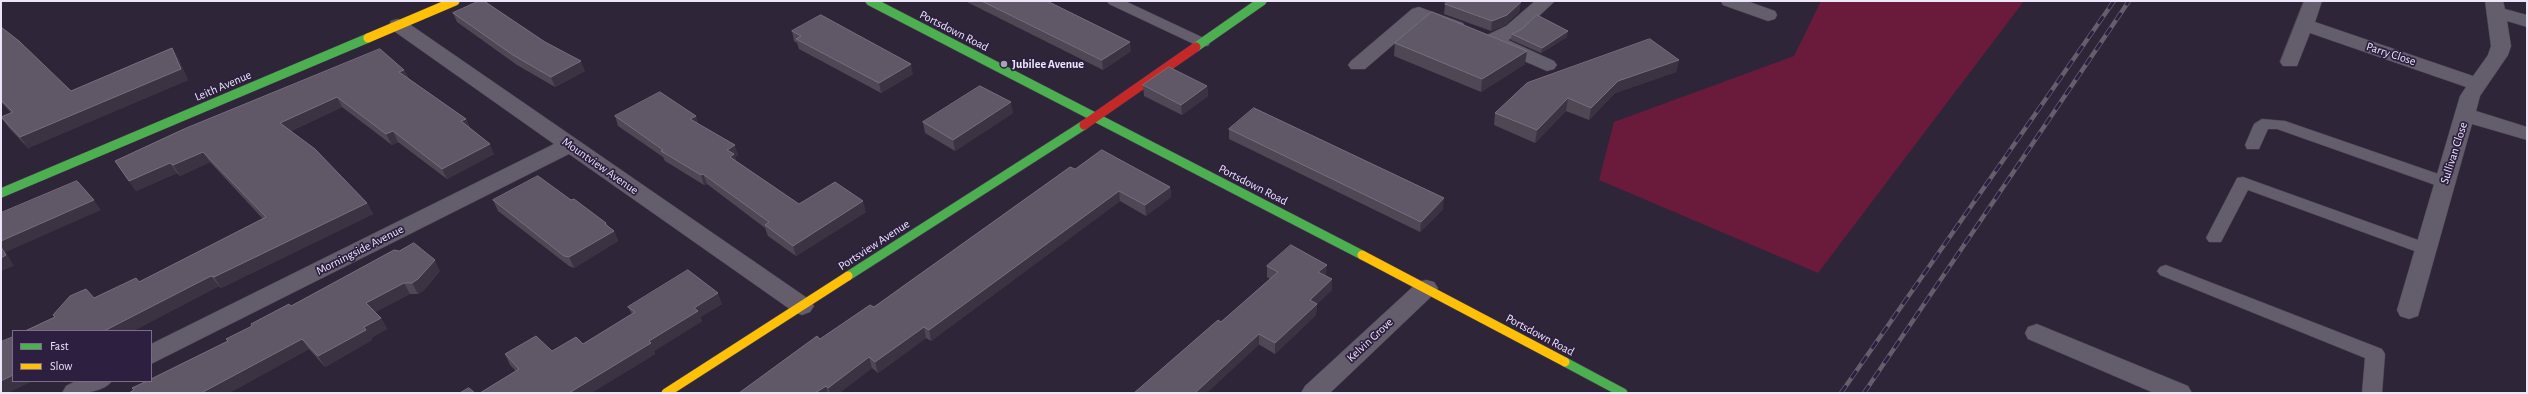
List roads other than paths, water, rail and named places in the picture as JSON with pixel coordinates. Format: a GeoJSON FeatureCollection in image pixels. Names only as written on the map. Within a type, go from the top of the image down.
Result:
{"type":"FeatureCollection","features":[{"type":"Feature","properties":{"kind":"street","name":"Leith Avenue"},"geometry":{"type":"LineString","coordinates":[[1,193],[455,1]]}},
{"type":"Feature","properties":{"kind":"street","name":"Portsdown Road"},"geometry":{"type":"LineString","coordinates":[[870,1],[1426,288],[1623,393]]}},
{"type":"Feature","properties":{"kind":"street"},"geometry":{"type":"LineString","coordinates":[[1096,117],[1262,1]]}},
{"type":"Feature","properties":{"kind":"street"},"geometry":{"type":"LineString","coordinates":[[1480,35],[1513,30],[1546,1]]}},
{"type":"Feature","properties":{"kind":"street"},"geometry":{"type":"LineString","coordinates":[[1730,1],[1768,14]]}},
{"type":"Feature","properties":{"kind":"street"},"geometry":{"type":"LineString","coordinates":[[2290,62],[2313,1]]}},
{"type":"Feature","properties":{"kind":"street"},"geometry":{"type":"LineString","coordinates":[[2496,7],[2527,21]]}},
{"type":"Feature","properties":{"kind":"street","name":"Sullivan Close"},"geometry":{"type":"LineString","coordinates":[[2409,310],[2444,182],[2466,115],[2470,96],[2476,84],[2498,55],[2501,46],[2496,7]]}},
{"type":"Feature","properties":{"kind":"street"},"geometry":{"type":"LineString","coordinates":[[1358,65],[1418,13],[1480,35],[1547,64]]}},
{"type":"Feature","properties":{"kind":"street","name":"Mountview Avenue"},"geometry":{"type":"LineString","coordinates":[[398,25],[568,145],[802,306]]}},
{"type":"Feature","properties":{"kind":"street","name":"Parry Close"},"geometry":{"type":"LineString","coordinates":[[2304,25],[2476,84]]}},
{"type":"Feature","properties":{"kind":"street"},"geometry":{"type":"LineString","coordinates":[[2466,115],[2527,134]]}},
{"type":"Feature","properties":{"kind":"street","name":"Portsview Avenue"},"geometry":{"type":"LineString","coordinates":[[666,393],[1096,117]]}},
{"type":"Feature","properties":{"kind":"street","name":"Morningside Avenue"},"geometry":{"type":"LineString","coordinates":[[152,354],[568,145]]}},
{"type":"Feature","properties":{"kind":"street","name":"Kelvin Grove"},"geometry":{"type":"LineString","coordinates":[[1314,393],[1426,288]]}},
{"type":"Feature","properties":{"kind":"street"},"geometry":{"type":"LineString","coordinates":[[2037,333],[2179,393]]}},
{"type":"Feature","properties":{"kind":"street"},"geometry":{"type":"LineString","coordinates":[[75,393],[97,382]]}},
{"type":"Feature","properties":{"kind":"lane"},"geometry":{"type":"LineString","coordinates":[[1114,1],[1202,43]]}},
{"type":"Feature","properties":{"kind":"lane"},"geometry":{"type":"LineString","coordinates":[[2253,145],[2262,124],[2279,124],[2444,182]]}},
{"type":"Feature","properties":{"kind":"lane"},"geometry":{"type":"LineString","coordinates":[[2215,238],[2242,182],[2426,249]]}},
{"type":"Feature","properties":{"kind":"lane"},"geometry":{"type":"LineString","coordinates":[[2166,271],[2375,354],[2372,393]]}},
{"type":"Feature","properties":{"kind":"railway"},"geometry":{"type":"LineString","coordinates":[[1841,393],[2114,1]]}},
{"type":"Feature","properties":{"kind":"railway"},"geometry":{"type":"LineString","coordinates":[[1864,393],[2129,1]]}},
{"type":"Feature","properties":{"kind":"place","name":"Jubilee Avenue"},"geometry":{"type":"Point","coordinates":[1004,64]}}]}
